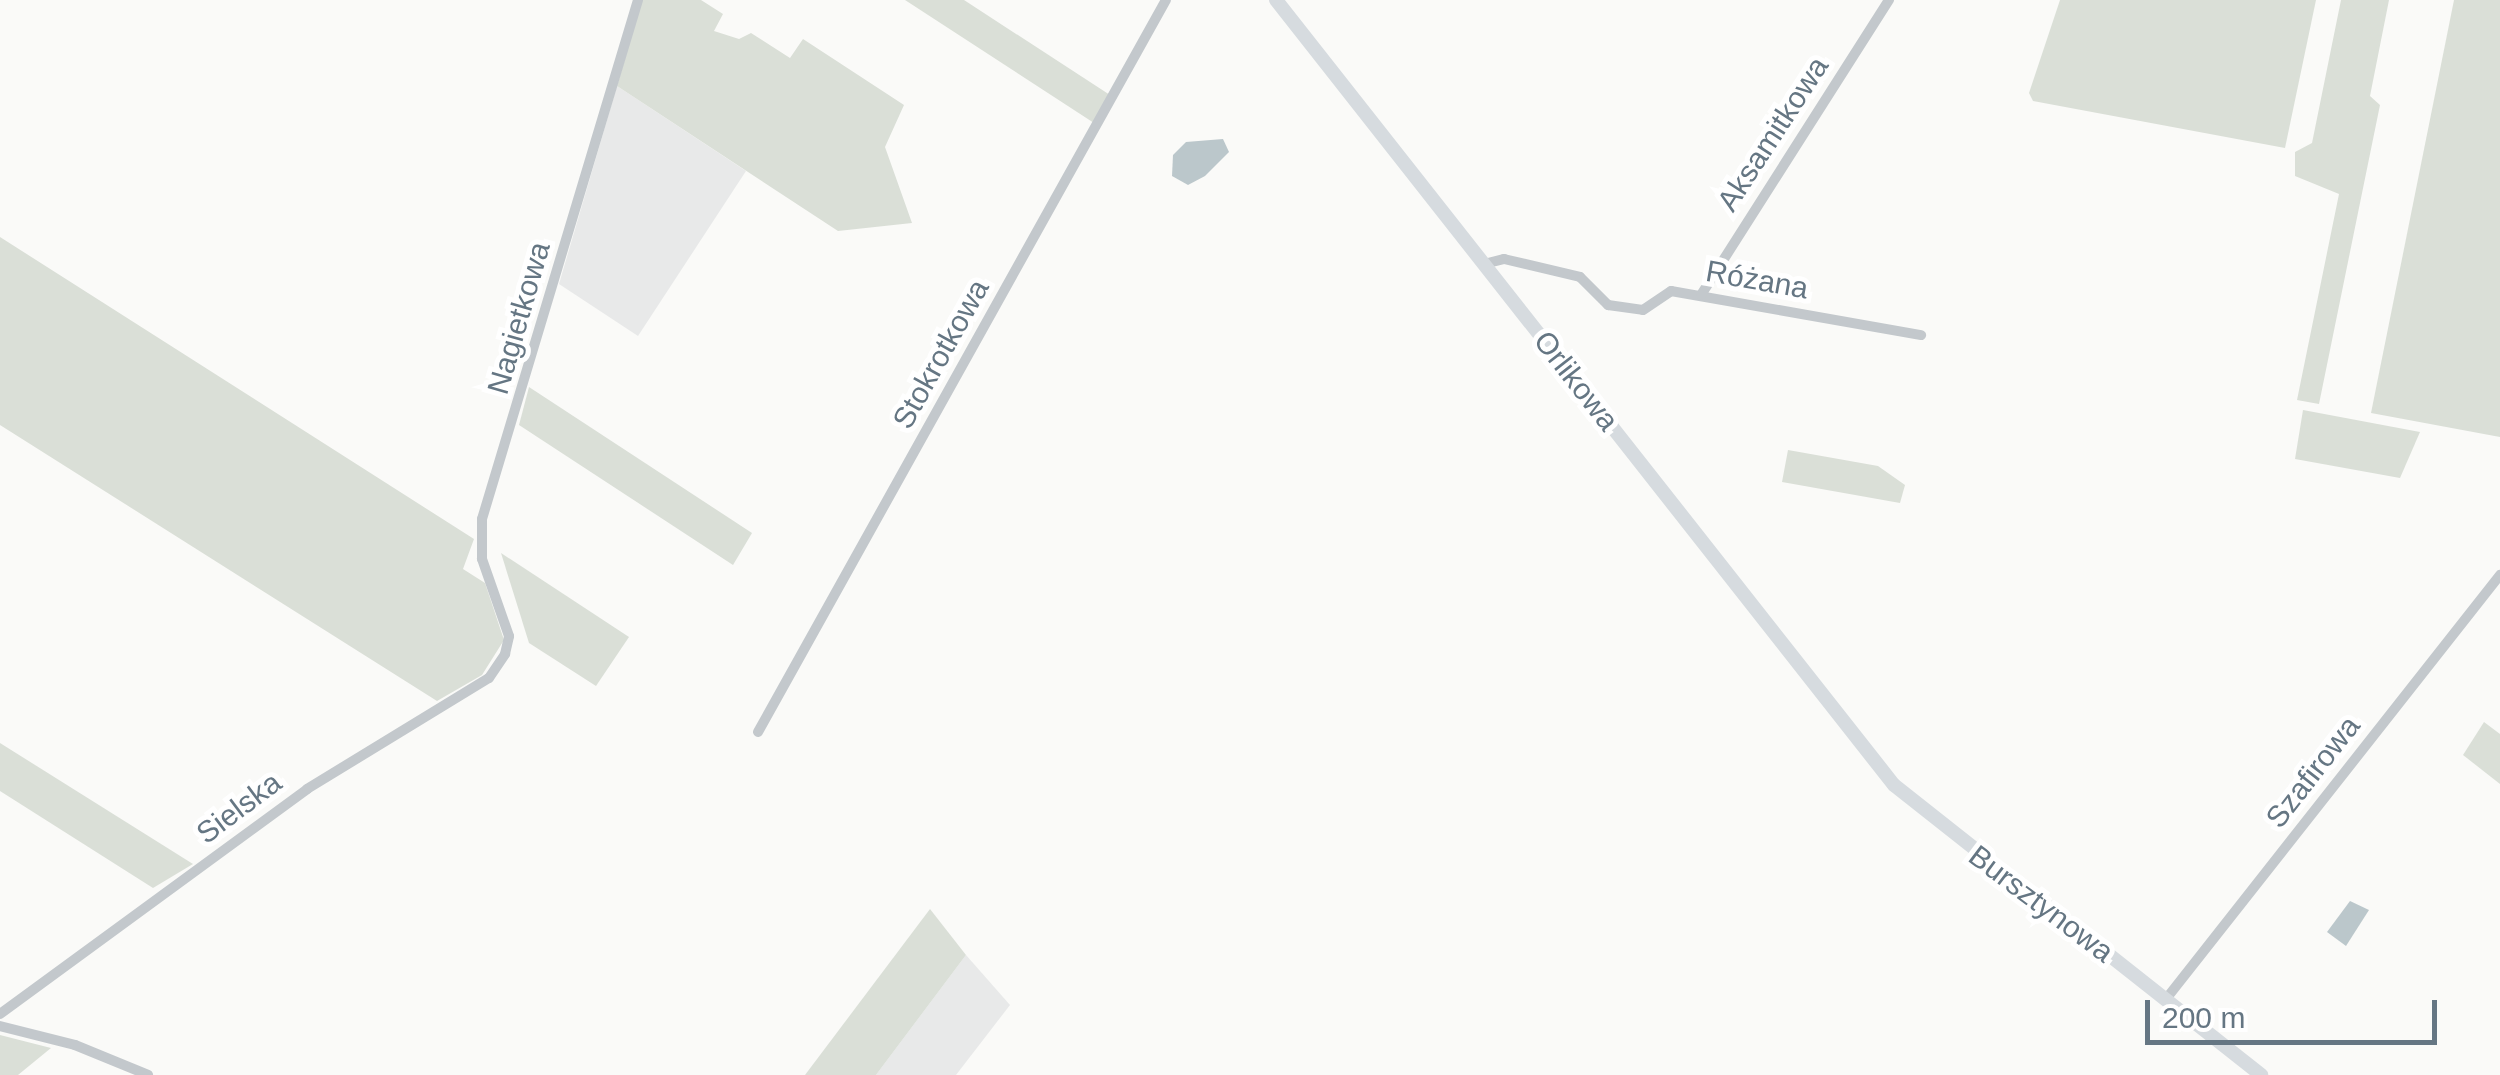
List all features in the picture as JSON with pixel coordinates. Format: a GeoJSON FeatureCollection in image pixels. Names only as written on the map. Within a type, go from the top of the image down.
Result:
{"type":"FeatureCollection","features":[{"type":"Feature","properties":{"kind":"street","name":"Nagietkowa"},"geometry":{"type":"LineString","coordinates":[[508,648],[482,559],[482,518],[506,454],[638,0]]}},
{"type":"Feature","properties":{"kind":"street","name":"Stokrotkowa"},"geometry":{"type":"LineString","coordinates":[[758,732],[1166,0]]}},
{"type":"Feature","properties":{"kind":"street","name":"Orlikowa"},"geometry":{"type":"LineString","coordinates":[[1276,0],[1876,763]]}},
{"type":"Feature","properties":{"kind":"street","name":"Aksamitkowa"},"geometry":{"type":"LineString","coordinates":[[1700,295],[1889,0]]}},
{"type":"Feature","properties":{"kind":"street","name":"Różana"},"geometry":{"type":"LineString","coordinates":[[1484,264],[1504,259],[1580,277],[1595,298],[1626,308],[1643,310],[1671,291],[1921,334]]}},
{"type":"Feature","properties":{"kind":"street","name":"Szafirowa"},"geometry":{"type":"LineString","coordinates":[[2166,999],[2500,575]]}},
{"type":"Feature","properties":{"kind":"street","name":"Sielska"},"geometry":{"type":"LineString","coordinates":[[0,1014],[307,788],[489,678],[508,648]]}},
{"type":"Feature","properties":{"kind":"street","name":"Bursztynowa"},"geometry":{"type":"LineString","coordinates":[[1876,763],[1945,832],[2261,1075]]}},
{"type":"Feature","properties":{"kind":"street"},"geometry":{"type":"LineString","coordinates":[[0,1026],[75,1044],[148,1075]]}},
{"type":"Feature","properties":{"kind":"shaded area"},"geometry":{"type":"Polygon","coordinates":[[[642,0],[701,0],[723,14],[714,31],[739,39],[751,33],[790,58],[803,39],[904,105],[885,147],[912,223],[838,231],[617,86],[642,0]]]}},
{"type":"Feature","properties":{"kind":"shaded area"},"geometry":{"type":"Polygon","coordinates":[[[905,0],[964,0],[1110,95],[1094,123],[905,0]]]}},
{"type":"Feature","properties":{"kind":"shaded area"},"geometry":{"type":"Polygon","coordinates":[[[2060,0],[2316,0],[2285,148],[2033,101],[2029,93],[2060,0]]]}},
{"type":"Feature","properties":{"kind":"shaded area"},"geometry":{"type":"Polygon","coordinates":[[[2341,0],[2389,0],[2370,96],[2380,105],[2319,404],[2297,400],[2339,194],[2295,176],[2295,152],[2312,143],[2341,0]]]}},
{"type":"Feature","properties":{"kind":"shaded area"},"geometry":{"type":"Polygon","coordinates":[[[2454,0],[2500,0],[2500,437],[2371,413],[2454,0]]]}},
{"type":"Feature","properties":{"kind":"shaded area"},"geometry":{"type":"Polygon","coordinates":[[[617,86],[746,171],[638,336],[559,284],[617,86]]]}},
{"type":"Feature","properties":{"kind":"shaded area"},"geometry":{"type":"Polygon","coordinates":[[[1223,139],[1229,152],[1205,176],[1188,185],[1172,176],[1173,155],[1186,142],[1223,139]]]}},
{"type":"Feature","properties":{"kind":"shaded area"},"geometry":{"type":"Polygon","coordinates":[[[0,237],[474,539],[463,569],[485,583],[504,640],[482,675],[437,701],[0,425],[0,237]]]}},
{"type":"Feature","properties":{"kind":"shaded area"},"geometry":{"type":"Polygon","coordinates":[[[529,387],[752,533],[733,565],[519,425],[529,387]]]}},
{"type":"Feature","properties":{"kind":"shaded area"},"geometry":{"type":"Polygon","coordinates":[[[2303,410],[2420,432],[2400,478],[2295,459],[2303,410]]]}},
{"type":"Feature","properties":{"kind":"shaded area"},"geometry":{"type":"Polygon","coordinates":[[[1788,450],[1878,466],[1905,485],[1900,503],[1782,482],[1788,450]]]}},
{"type":"Feature","properties":{"kind":"shaded area"},"geometry":{"type":"Polygon","coordinates":[[[501,553],[629,637],[596,686],[529,643],[501,553]]]}},
{"type":"Feature","properties":{"kind":"shaded area"},"geometry":{"type":"Polygon","coordinates":[[[2484,722],[2500,734],[2500,784],[2463,755],[2484,722]]]}},
{"type":"Feature","properties":{"kind":"shaded area"},"geometry":{"type":"Polygon","coordinates":[[[0,743],[193,864],[153,888],[0,791],[0,743]]]}},
{"type":"Feature","properties":{"kind":"shaded area"},"geometry":{"type":"Polygon","coordinates":[[[2350,901],[2369,910],[2346,946],[2327,932],[2350,901]]]}},
{"type":"Feature","properties":{"kind":"shaded area"},"geometry":{"type":"Polygon","coordinates":[[[930,909],[966,955],[876,1075],[805,1075],[930,909]]]}},
{"type":"Feature","properties":{"kind":"shaded area"},"geometry":{"type":"Polygon","coordinates":[[[966,955],[1010,1005],[956,1075],[876,1075],[966,955]]]}},
{"type":"Feature","properties":{"kind":"shaded area"},"geometry":{"type":"Polygon","coordinates":[[[0,1035],[51,1048],[18,1075],[0,1075],[0,1035]]]}}]}
